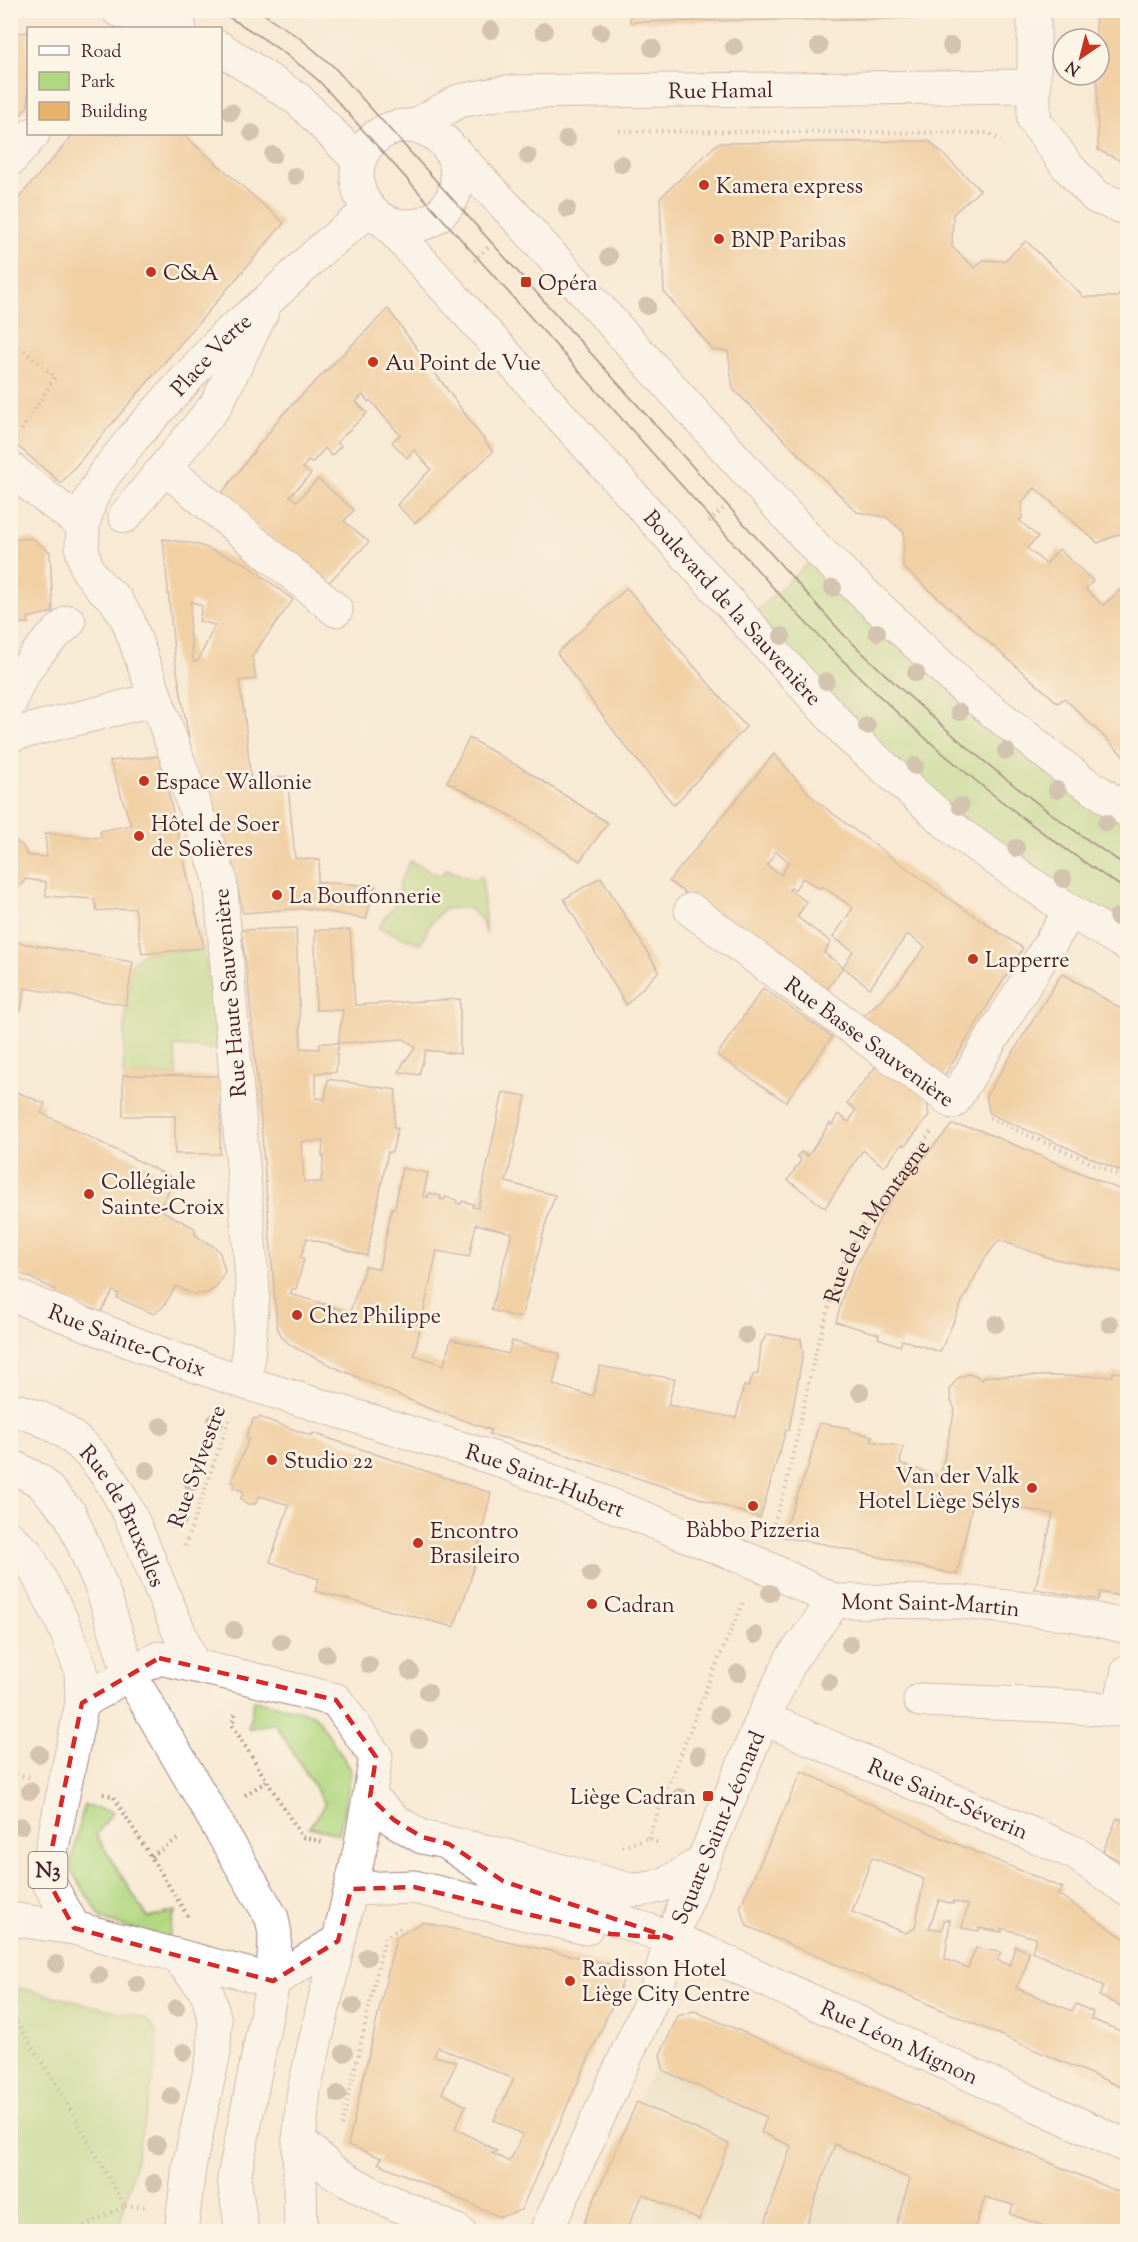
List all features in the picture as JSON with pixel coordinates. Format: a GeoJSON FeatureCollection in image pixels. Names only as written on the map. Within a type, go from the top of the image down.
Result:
{"type":"FeatureCollection","features":[{"type":"Feature","properties":{"kind":"street"},"geometry":{"type":"LineString","coordinates":[[111,27],[117,10],[176,27]]}},
{"type":"Feature","properties":{"kind":"street"},"geometry":{"type":"LineString","coordinates":[[1034,10],[1034,120],[1068,167],[1096,197],[1128,209]]}},
{"type":"Feature","properties":{"kind":"street"},"geometry":{"type":"LineString","coordinates":[[222,49],[300,100],[359,161]]}},
{"type":"Feature","properties":{"kind":"street","name":"Rue Hamal"},"geometry":{"type":"LineString","coordinates":[[414,126],[459,101],[507,92],[1033,86]]}},
{"type":"Feature","properties":{"kind":"street"},"geometry":{"type":"LineString","coordinates":[[444,141],[454,156],[458,173],[456,190],[448,206],[435,218],[419,225],[401,226],[377,215],[361,195],[357,178],[359,161],[367,145],[380,134],[396,126],[414,126],[430,130],[444,141],[519,220],[819,551],[966,690],[1079,779],[1128,811]]}},
{"type":"Feature","properties":{"kind":"street"},"geometry":{"type":"LineString","coordinates":[[10,160],[32,135]]}},
{"type":"Feature","properties":{"kind":"street","name":"Boulevard de la Sauvenière"},"geometry":{"type":"LineString","coordinates":[[377,215],[851,738],[960,834],[1070,911],[1128,945]]}},
{"type":"Feature","properties":{"kind":"street","name":"Place Verte"},"geometry":{"type":"LineString","coordinates":[[82,525],[90,500],[104,475],[133,438],[225,336],[266,302],[323,248],[377,215]]}},
{"type":"Feature","properties":{"kind":"street"},"geometry":{"type":"LineString","coordinates":[[125,516],[216,405],[266,302]]}},
{"type":"Feature","properties":{"kind":"street"},"geometry":{"type":"LineString","coordinates":[[10,468],[82,525]]}},
{"type":"Feature","properties":{"kind":"street"},"geometry":{"type":"LineString","coordinates":[[165,468],[336,610]]}},
{"type":"Feature","properties":{"kind":"street","name":"Rue Haute Sauvenière"},"geometry":{"type":"LineString","coordinates":[[82,525],[82,549],[87,569],[101,587],[115,599],[128,620],[220,878],[253,1292],[246,1383]]}},
{"type":"Feature","properties":{"kind":"street"},"geometry":{"type":"LineString","coordinates":[[10,703],[14,690],[27,667],[49,639],[69,622]]}},
{"type":"Feature","properties":{"kind":"street"},"geometry":{"type":"LineString","coordinates":[[10,735],[156,699]]}},
{"type":"Feature","properties":{"kind":"street","name":"Rue Basse Sauvenière"},"geometry":{"type":"LineString","coordinates":[[691,910],[953,1102]]}},
{"type":"Feature","properties":{"kind":"street"},"geometry":{"type":"LineString","coordinates":[[953,1102],[1070,911]]}},
{"type":"Feature","properties":{"kind":"street","name":"Rue Sainte-Croix"},"geometry":{"type":"LineString","coordinates":[[10,1294],[164,1355],[246,1383]]}},
{"type":"Feature","properties":{"kind":"street","name":"Rue Saint-Hubert"},"geometry":{"type":"LineString","coordinates":[[246,1383],[496,1459],[759,1564],[835,1601]]}},
{"type":"Feature","properties":{"kind":"street","name":"Rue de Bruxelles"},"geometry":{"type":"LineString","coordinates":[[10,1408],[32,1413],[54,1423],[79,1441],[101,1466],[130,1512],[193,1665]]}},
{"type":"Feature","properties":{"kind":"street"},"geometry":{"type":"LineString","coordinates":[[10,1465],[40,1481],[70,1514],[102,1588],[129,1673],[272,1918],[275,1934],[273,1981],[234,2178],[242,2232]]}},
{"type":"Feature","properties":{"kind":"street","name":"N3"},"geometry":{"type":"LineString","coordinates":[[10,1538],[27,1554],[62,1621],[81,1670],[82,1703],[46,1877],[74,1928]]}},
{"type":"Feature","properties":{"kind":"street","name":"Mont Saint-Martin"},"geometry":{"type":"LineString","coordinates":[[763,1719],[792,1658],[835,1601],[962,1602],[1071,1614],[1128,1627]]}},
{"type":"Feature","properties":{"kind":"street"},"geometry":{"type":"LineString","coordinates":[[82,1703],[129,1673],[159,1658],[336,1701],[376,1757],[351,1889],[304,2090],[299,2140],[301,2232]]}},
{"type":"Feature","properties":{"kind":"street"},"geometry":{"type":"LineString","coordinates":[[920,1700],[1119,1710],[1128,1671]]}},
{"type":"Feature","properties":{"kind":"street","name":"Square Saint-Léonard"},"geometry":{"type":"LineString","coordinates":[[546,2232],[657,1988],[671,1938],[763,1719]]}},
{"type":"Feature","properties":{"kind":"street","name":"Rue Saint-Séverin"},"geometry":{"type":"LineString","coordinates":[[763,1719],[1075,1853],[1128,1890]]}},
{"type":"Feature","properties":{"kind":"street","name":"Rue Léon Mignon"},"geometry":{"type":"LineString","coordinates":[[370,1797],[394,1820],[422,1837],[516,1858],[630,1890],[649,1890],[669,1883],[703,1861]]}},
{"type":"Feature","properties":{"kind":"street","name":"Rue Léon Mignon"},"geometry":{"type":"LineString","coordinates":[[449,1844],[503,1881],[671,1938],[1128,2146]]}},
{"type":"Feature","properties":{"kind":"street","name":"Rue Léon Mignon"},"geometry":{"type":"LineString","coordinates":[[351,1889],[414,1887],[611,1934],[671,1938]]}},
{"type":"Feature","properties":{"kind":"street"},"geometry":{"type":"LineString","coordinates":[[10,1919],[74,1928],[273,1981],[338,1941]]}},
{"type":"Feature","properties":{"kind":"street"},"geometry":{"type":"LineString","coordinates":[[176,1955],[207,1992],[215,2021],[214,2052],[189,2167],[181,2232]]}},
{"type":"Feature","properties":{"kind":"street"},"geometry":{"type":"LineString","coordinates":[[299,2140],[332,2171],[342,2177],[371,2193],[459,2232]]}},
{"type":"Feature","properties":{"kind":"path"},"geometry":{"type":"LineString","coordinates":[[614,130],[624,133],[989,133],[1006,145]]}},
{"type":"Feature","properties":{"kind":"path"},"geometry":{"type":"LineString","coordinates":[[445,288],[519,220]]}},
{"type":"Feature","properties":{"kind":"path"},"geometry":{"type":"LineString","coordinates":[[10,339],[55,377],[25,425]]}},
{"type":"Feature","properties":{"kind":"path"},"geometry":{"type":"LineString","coordinates":[[679,549],[755,481]]}},
{"type":"Feature","properties":{"kind":"path","name":"Rue Basse Sauvenière"},"geometry":{"type":"LineString","coordinates":[[953,1102],[1128,1179]]}},
{"type":"Feature","properties":{"kind":"path","name":"Rue de la Montagne"},"geometry":{"type":"LineString","coordinates":[[648,1839],[710,1679],[759,1564],[786,1486],[815,1354],[840,1270],[861,1228],[953,1102]]}},
{"type":"Feature","properties":{"kind":"path","name":"Rue Sylvestre"},"geometry":{"type":"LineString","coordinates":[[162,1592],[176,1571],[233,1410],[246,1383]]}},
{"type":"Feature","properties":{"kind":"path"},"geometry":{"type":"LineString","coordinates":[[66,1786],[113,1796],[120,1806],[190,1916],[176,1955]]}},
{"type":"Feature","properties":{"kind":"path"},"geometry":{"type":"LineString","coordinates":[[10,2012],[56,2084],[125,2206],[72,2232]]}},
{"type":"Feature","properties":{"kind":"highlighted area"},"geometry":{"type":"Polygon","coordinates":[[[159,1658],[336,1700],[376,1757],[370,1797],[394,1820],[422,1837],[449,1844],[503,1881],[671,1938],[611,1934],[414,1887],[351,1889],[338,1941],[273,1981],[74,1928],[46,1877],[82,1703],[159,1658]]]}},
{"type":"Feature","properties":{"kind":"shaded area"},"geometry":{"type":"Polygon","coordinates":[[[694,2011],[995,2139],[980,2191],[985,2197],[973,2231],[580,2232],[637,2102],[678,2016],[694,2011]]]}},
{"type":"Feature","properties":{"kind":"green space"},"geometry":{"type":"Polygon","coordinates":[[[817,555],[1127,815],[1127,940],[963,830],[748,619],[817,555]]]}},
{"type":"Feature","properties":{"kind":"green space"},"geometry":{"type":"Polygon","coordinates":[[[410,861],[440,876],[446,869],[473,880],[482,876],[486,935],[481,919],[467,907],[444,909],[429,925],[421,944],[378,928],[401,896],[399,884],[410,861]]]}},
{"type":"Feature","properties":{"kind":"green space"},"geometry":{"type":"Polygon","coordinates":[[[204,948],[218,1049],[174,1046],[177,1075],[123,1075],[126,1005],[133,962],[142,954],[204,948]]]}},
{"type":"Feature","properties":{"kind":"green space"},"geometry":{"type":"Polygon","coordinates":[[[254,1700],[313,1714],[349,1766],[351,1773],[339,1834],[309,1827],[325,1804],[275,1723],[248,1729],[254,1700]]]}},
{"type":"Feature","properties":{"kind":"green space"},"geometry":{"type":"Polygon","coordinates":[[[84,1805],[113,1812],[96,1835],[148,1918],[175,1911],[168,1940],[102,1919],[72,1872],[71,1862],[84,1805]]]}},
{"type":"Feature","properties":{"kind":"green space"},"geometry":{"type":"Polygon","coordinates":[[[11,1986],[144,2018],[155,2030],[157,2046],[155,2067],[137,2157],[119,2227],[120,2231],[11,2231],[11,2190],[16,2177],[10,2174],[11,1986]]]}},
{"type":"Feature","properties":{"kind":"building"},"geometry":{"type":"Polygon","coordinates":[[[630,10],[1002,10],[1002,17],[630,22],[630,10]]]}},
{"type":"Feature","properties":{"kind":"building"},"geometry":{"type":"Polygon","coordinates":[[[1096,10],[1128,10],[1128,164],[1098,150],[1097,87],[1111,87],[1111,27],[1096,27],[1096,10]]]}},
{"type":"Feature","properties":{"kind":"building"},"geometry":{"type":"Polygon","coordinates":[[[27,32],[27,107],[10,127],[10,34],[27,32]]]}},
{"type":"Feature","properties":{"kind":"building","name":"C&A"},"geometry":{"type":"Polygon","coordinates":[[[73,135],[184,135],[284,223],[61,483],[10,440],[10,208],[73,135]]]}},
{"type":"Feature","properties":{"kind":"building"},"geometry":{"type":"Polygon","coordinates":[[[929,141],[980,190],[953,214],[952,247],[975,268],[983,260],[1004,261],[1026,241],[1084,297],[1117,297],[1128,286],[1128,530],[1098,543],[1035,488],[1022,502],[1022,518],[1019,520],[1038,537],[1027,548],[1046,564],[1059,549],[1093,581],[1085,589],[1103,605],[1128,583],[1128,760],[1064,698],[1058,703],[903,567],[904,532],[886,517],[857,512],[733,389],[728,351],[713,350],[664,292],[660,198],[718,143],[929,141]]]}},
{"type":"Feature","properties":{"kind":"building"},"geometry":{"type":"Polygon","coordinates":[[[388,309],[493,452],[415,523],[397,505],[431,469],[414,450],[407,458],[392,442],[400,435],[363,395],[356,402],[367,413],[337,442],[341,446],[331,456],[325,448],[312,463],[308,461],[303,468],[311,474],[290,496],[297,501],[318,479],[354,510],[344,521],[369,542],[325,586],[221,494],[284,413],[388,309]]]}},
{"type":"Feature","properties":{"kind":"building"},"geometry":{"type":"Polygon","coordinates":[[[31,538],[50,552],[53,612],[28,618],[29,623],[10,624],[10,540],[31,538]]]}},
{"type":"Feature","properties":{"kind":"building"},"geometry":{"type":"Polygon","coordinates":[[[163,539],[196,544],[245,563],[293,600],[252,656],[256,679],[239,681],[251,783],[287,776],[295,858],[320,860],[317,882],[375,886],[366,919],[306,908],[243,913],[233,865],[193,762],[175,660],[163,539]],[[191,601],[189,636],[191,636],[193,661],[198,661],[215,625],[199,621],[202,606],[191,601]]]}},
{"type":"Feature","properties":{"kind":"building"},"geometry":{"type":"Polygon","coordinates":[[[627,588],[746,727],[674,805],[618,737],[557,653],[627,588]]]}},
{"type":"Feature","properties":{"kind":"building"},"geometry":{"type":"Polygon","coordinates":[[[469,738],[525,770],[608,823],[580,861],[506,813],[447,782],[469,738]]]}},
{"type":"Feature","properties":{"kind":"building"},"geometry":{"type":"Polygon","coordinates":[[[774,754],[814,799],[955,903],[1023,948],[940,1083],[860,1020],[898,983],[925,947],[907,934],[870,988],[843,967],[823,995],[669,881],[774,754]],[[776,851],[767,865],[781,875],[789,862],[776,851]],[[802,878],[795,890],[791,888],[789,890],[807,902],[797,917],[831,942],[824,953],[843,967],[853,951],[833,937],[853,908],[822,886],[820,889],[802,878]]]}},
{"type":"Feature","properties":{"kind":"building","name":"Hôtel de Soer de Solières"},"geometry":{"type":"Polygon","coordinates":[[[160,756],[204,948],[142,954],[135,908],[97,911],[94,899],[46,896],[46,882],[26,879],[15,891],[10,892],[10,837],[23,846],[27,855],[47,857],[45,833],[101,838],[100,831],[131,825],[110,761],[160,756]]]}},
{"type":"Feature","properties":{"kind":"building"},"geometry":{"type":"Polygon","coordinates":[[[601,877],[659,971],[626,1005],[564,899],[601,877]]]}},
{"type":"Feature","properties":{"kind":"building"},"geometry":{"type":"Polygon","coordinates":[[[296,928],[301,1048],[319,1049],[320,1043],[338,1043],[336,1072],[316,1073],[316,1098],[325,1099],[328,1079],[396,1090],[394,1128],[398,1128],[392,1152],[388,1152],[367,1256],[307,1238],[301,1257],[304,1259],[296,1289],[292,1289],[290,1294],[350,1312],[365,1266],[379,1269],[392,1208],[395,1208],[402,1168],[428,1173],[423,1196],[428,1197],[429,1193],[441,1196],[440,1199],[444,1200],[445,1197],[457,1200],[456,1203],[461,1204],[462,1201],[478,1208],[503,1092],[526,1096],[506,1182],[555,1195],[521,1318],[491,1310],[512,1233],[476,1224],[469,1257],[437,1251],[414,1355],[444,1365],[451,1339],[508,1354],[512,1341],[560,1354],[553,1385],[593,1396],[600,1366],[675,1379],[668,1405],[736,1418],[744,1386],[748,1387],[753,1375],[758,1374],[761,1344],[767,1334],[801,1339],[803,1353],[789,1430],[786,1430],[760,1518],[536,1445],[489,1434],[491,1430],[428,1408],[332,1366],[290,1345],[282,1337],[277,1327],[261,1123],[241,930],[296,928]],[[323,1141],[301,1142],[304,1182],[321,1182],[324,1156],[322,1156],[323,1141]]]}},
{"type":"Feature","properties":{"kind":"building"},"geometry":{"type":"Polygon","coordinates":[[[315,930],[350,930],[355,1005],[460,999],[460,1054],[426,1050],[419,1075],[399,1072],[416,1047],[404,1039],[338,1043],[343,1010],[316,1010],[315,930]]]}},
{"type":"Feature","properties":{"kind":"building"},"geometry":{"type":"Polygon","coordinates":[[[10,941],[133,962],[126,1005],[25,988],[21,1011],[10,1009],[10,941]]]}},
{"type":"Feature","properties":{"kind":"building"},"geometry":{"type":"Polygon","coordinates":[[[1062,973],[1128,1013],[1128,1174],[990,1114],[986,1096],[1062,973]]]}},
{"type":"Feature","properties":{"kind":"building"},"geometry":{"type":"Polygon","coordinates":[[[763,988],[832,1037],[786,1102],[717,1055],[763,988]]]}},
{"type":"Feature","properties":{"kind":"building"},"geometry":{"type":"Polygon","coordinates":[[[880,1061],[926,1096],[929,1116],[905,1146],[902,1144],[884,1167],[863,1150],[825,1208],[788,1180],[801,1160],[797,1156],[801,1152],[808,1156],[838,1114],[849,1122],[856,1110],[847,1103],[880,1061]]]}},
{"type":"Feature","properties":{"kind":"building"},"geometry":{"type":"Polygon","coordinates":[[[123,1075],[221,1076],[220,1154],[175,1154],[175,1116],[123,1116],[123,1075]]]}},
{"type":"Feature","properties":{"kind":"building","name":"Collégiale Sainte-Croix"},"geometry":{"type":"Polygon","coordinates":[[[10,1089],[45,1104],[41,1113],[175,1179],[159,1209],[193,1227],[195,1235],[220,1253],[225,1271],[216,1288],[207,1293],[196,1294],[176,1286],[163,1307],[154,1314],[117,1298],[119,1294],[113,1291],[99,1315],[54,1293],[56,1290],[10,1268],[10,1089]]]}},
{"type":"Feature","properties":{"kind":"building"},"geometry":{"type":"Polygon","coordinates":[[[952,1125],[977,1129],[1128,1193],[1128,1273],[1050,1258],[999,1240],[984,1260],[940,1352],[902,1340],[900,1346],[878,1338],[879,1334],[836,1322],[845,1289],[882,1214],[905,1179],[952,1125]]]}},
{"type":"Feature","properties":{"kind":"building"},"geometry":{"type":"Polygon","coordinates":[[[1113,1372],[1128,1373],[1128,1598],[1100,1592],[1098,1600],[1035,1589],[1053,1514],[973,1501],[957,1575],[824,1544],[782,1537],[809,1464],[819,1423],[849,1428],[849,1431],[873,1436],[871,1441],[903,1447],[900,1463],[940,1477],[955,1409],[951,1401],[950,1388],[958,1378],[968,1374],[975,1375],[982,1380],[985,1376],[1113,1376],[1113,1372]]]}},
{"type":"Feature","properties":{"kind":"building"},"geometry":{"type":"Polygon","coordinates":[[[259,1417],[491,1493],[470,1582],[454,1627],[315,1591],[319,1579],[270,1562],[289,1505],[260,1496],[255,1504],[246,1504],[241,1499],[243,1491],[233,1488],[235,1483],[231,1482],[249,1439],[246,1437],[254,1418],[258,1420],[259,1417]]]}},
{"type":"Feature","properties":{"kind":"building"},"geometry":{"type":"Polygon","coordinates":[[[802,1771],[935,1835],[1063,1888],[1058,1894],[1128,1941],[1128,2009],[1099,1996],[1104,1986],[1032,1951],[1036,1938],[1001,1928],[1002,1932],[962,1928],[968,1905],[939,1900],[929,1928],[942,1930],[944,1920],[950,1920],[945,1959],[968,1968],[976,1948],[1001,1952],[997,1960],[1010,1965],[1015,1946],[1029,1952],[1025,1969],[1016,1988],[1072,2011],[1076,2004],[1093,2012],[1091,2019],[1128,2034],[1128,2090],[747,1926],[740,1907],[802,1771]],[[872,1857],[852,1912],[906,1933],[915,1928],[924,1879],[872,1857]]]}},
{"type":"Feature","properties":{"kind":"building"},"geometry":{"type":"Polygon","coordinates":[[[1117,1818],[1128,1823],[1128,1865],[1103,1852],[1117,1818]]]}},
{"type":"Feature","properties":{"kind":"building"},"geometry":{"type":"Polygon","coordinates":[[[423,1922],[617,1966],[623,1981],[521,2210],[500,2217],[378,2163],[382,2158],[348,2145],[396,1937],[423,1922]],[[438,2047],[434,2056],[457,2062],[442,2093],[466,2106],[455,2128],[497,2151],[492,2153],[509,2162],[523,2135],[494,2120],[514,2079],[438,2047]]]}},
{"type":"Feature","properties":{"kind":"building"},"geometry":{"type":"Polygon","coordinates":[[[694,2011],[1128,2196],[1128,2232],[1070,2232],[1059,2227],[1057,2231],[1010,2214],[1013,2205],[985,2197],[973,2232],[894,2232],[910,2179],[835,2144],[804,2232],[762,2232],[791,2146],[761,2132],[767,2117],[664,2071],[660,2055],[678,2016],[694,2011]]]}},
{"type":"Feature","properties":{"kind":"building"},"geometry":{"type":"Polygon","coordinates":[[[637,2102],[729,2144],[699,2220],[643,2194],[625,2232],[580,2232],[637,2102]]]}},
{"type":"Feature","properties":{"kind":"tram line"},"geometry":{"type":"LineString","coordinates":[[216,10],[270,43],[319,81],[778,593],[859,677],[943,754],[987,790],[1079,859],[1128,891]]}},
{"type":"Feature","properties":{"kind":"tram line"},"geometry":{"type":"LineString","coordinates":[[258,10],[301,39],[333,66],[843,634],[944,728],[1015,787],[1128,867]]}},
{"type":"Feature","properties":{"kind":"place","name":"Kamera express"},"geometry":{"type":"Point","coordinates":[704,185]}},
{"type":"Feature","properties":{"kind":"place","name":"BNP Paribas"},"geometry":{"type":"Point","coordinates":[719,239]}},
{"type":"Feature","properties":{"kind":"place","name":"C&A"},"geometry":{"type":"Point","coordinates":[151,272]}},
{"type":"Feature","properties":{"kind":"place","name":"Opéra"},"geometry":{"type":"Point","coordinates":[526,282]}},
{"type":"Feature","properties":{"kind":"place","name":"Au Point de Vue"},"geometry":{"type":"Point","coordinates":[373,362]}},
{"type":"Feature","properties":{"kind":"place","name":"Espace Wallonie"},"geometry":{"type":"Point","coordinates":[144,781]}},
{"type":"Feature","properties":{"kind":"place","name":"Hôtel de Soer de Solières"},"geometry":{"type":"Point","coordinates":[139,836]}},
{"type":"Feature","properties":{"kind":"place","name":"La Bouffonnerie"},"geometry":{"type":"Point","coordinates":[277,895]}},
{"type":"Feature","properties":{"kind":"place","name":"Lapperre"},"geometry":{"type":"Point","coordinates":[973,959]}},
{"type":"Feature","properties":{"kind":"place","name":"Collégiale Sainte-Croix"},"geometry":{"type":"Point","coordinates":[89,1194]}},
{"type":"Feature","properties":{"kind":"place","name":"Chez Philippe"},"geometry":{"type":"Point","coordinates":[297,1315]}},
{"type":"Feature","properties":{"kind":"place","name":"Studio 22"},"geometry":{"type":"Point","coordinates":[272,1460]}},
{"type":"Feature","properties":{"kind":"place","name":"Van der Valk Hotel Liège Sélys"},"geometry":{"type":"Point","coordinates":[1032,1488]}},
{"type":"Feature","properties":{"kind":"place","name":"Bàbbo Pizzeria"},"geometry":{"type":"Point","coordinates":[753,1506]}},
{"type":"Feature","properties":{"kind":"place","name":"Encontro Brasileiro"},"geometry":{"type":"Point","coordinates":[418,1543]}},
{"type":"Feature","properties":{"kind":"place","name":"Cadran"},"geometry":{"type":"Point","coordinates":[592,1604]}},
{"type":"Feature","properties":{"kind":"place","name":"Liège Cadran"},"geometry":{"type":"Point","coordinates":[708,1796]}},
{"type":"Feature","properties":{"kind":"place","name":"Radisson Hotel Liège City Centre"},"geometry":{"type":"Point","coordinates":[570,1981]}}]}
